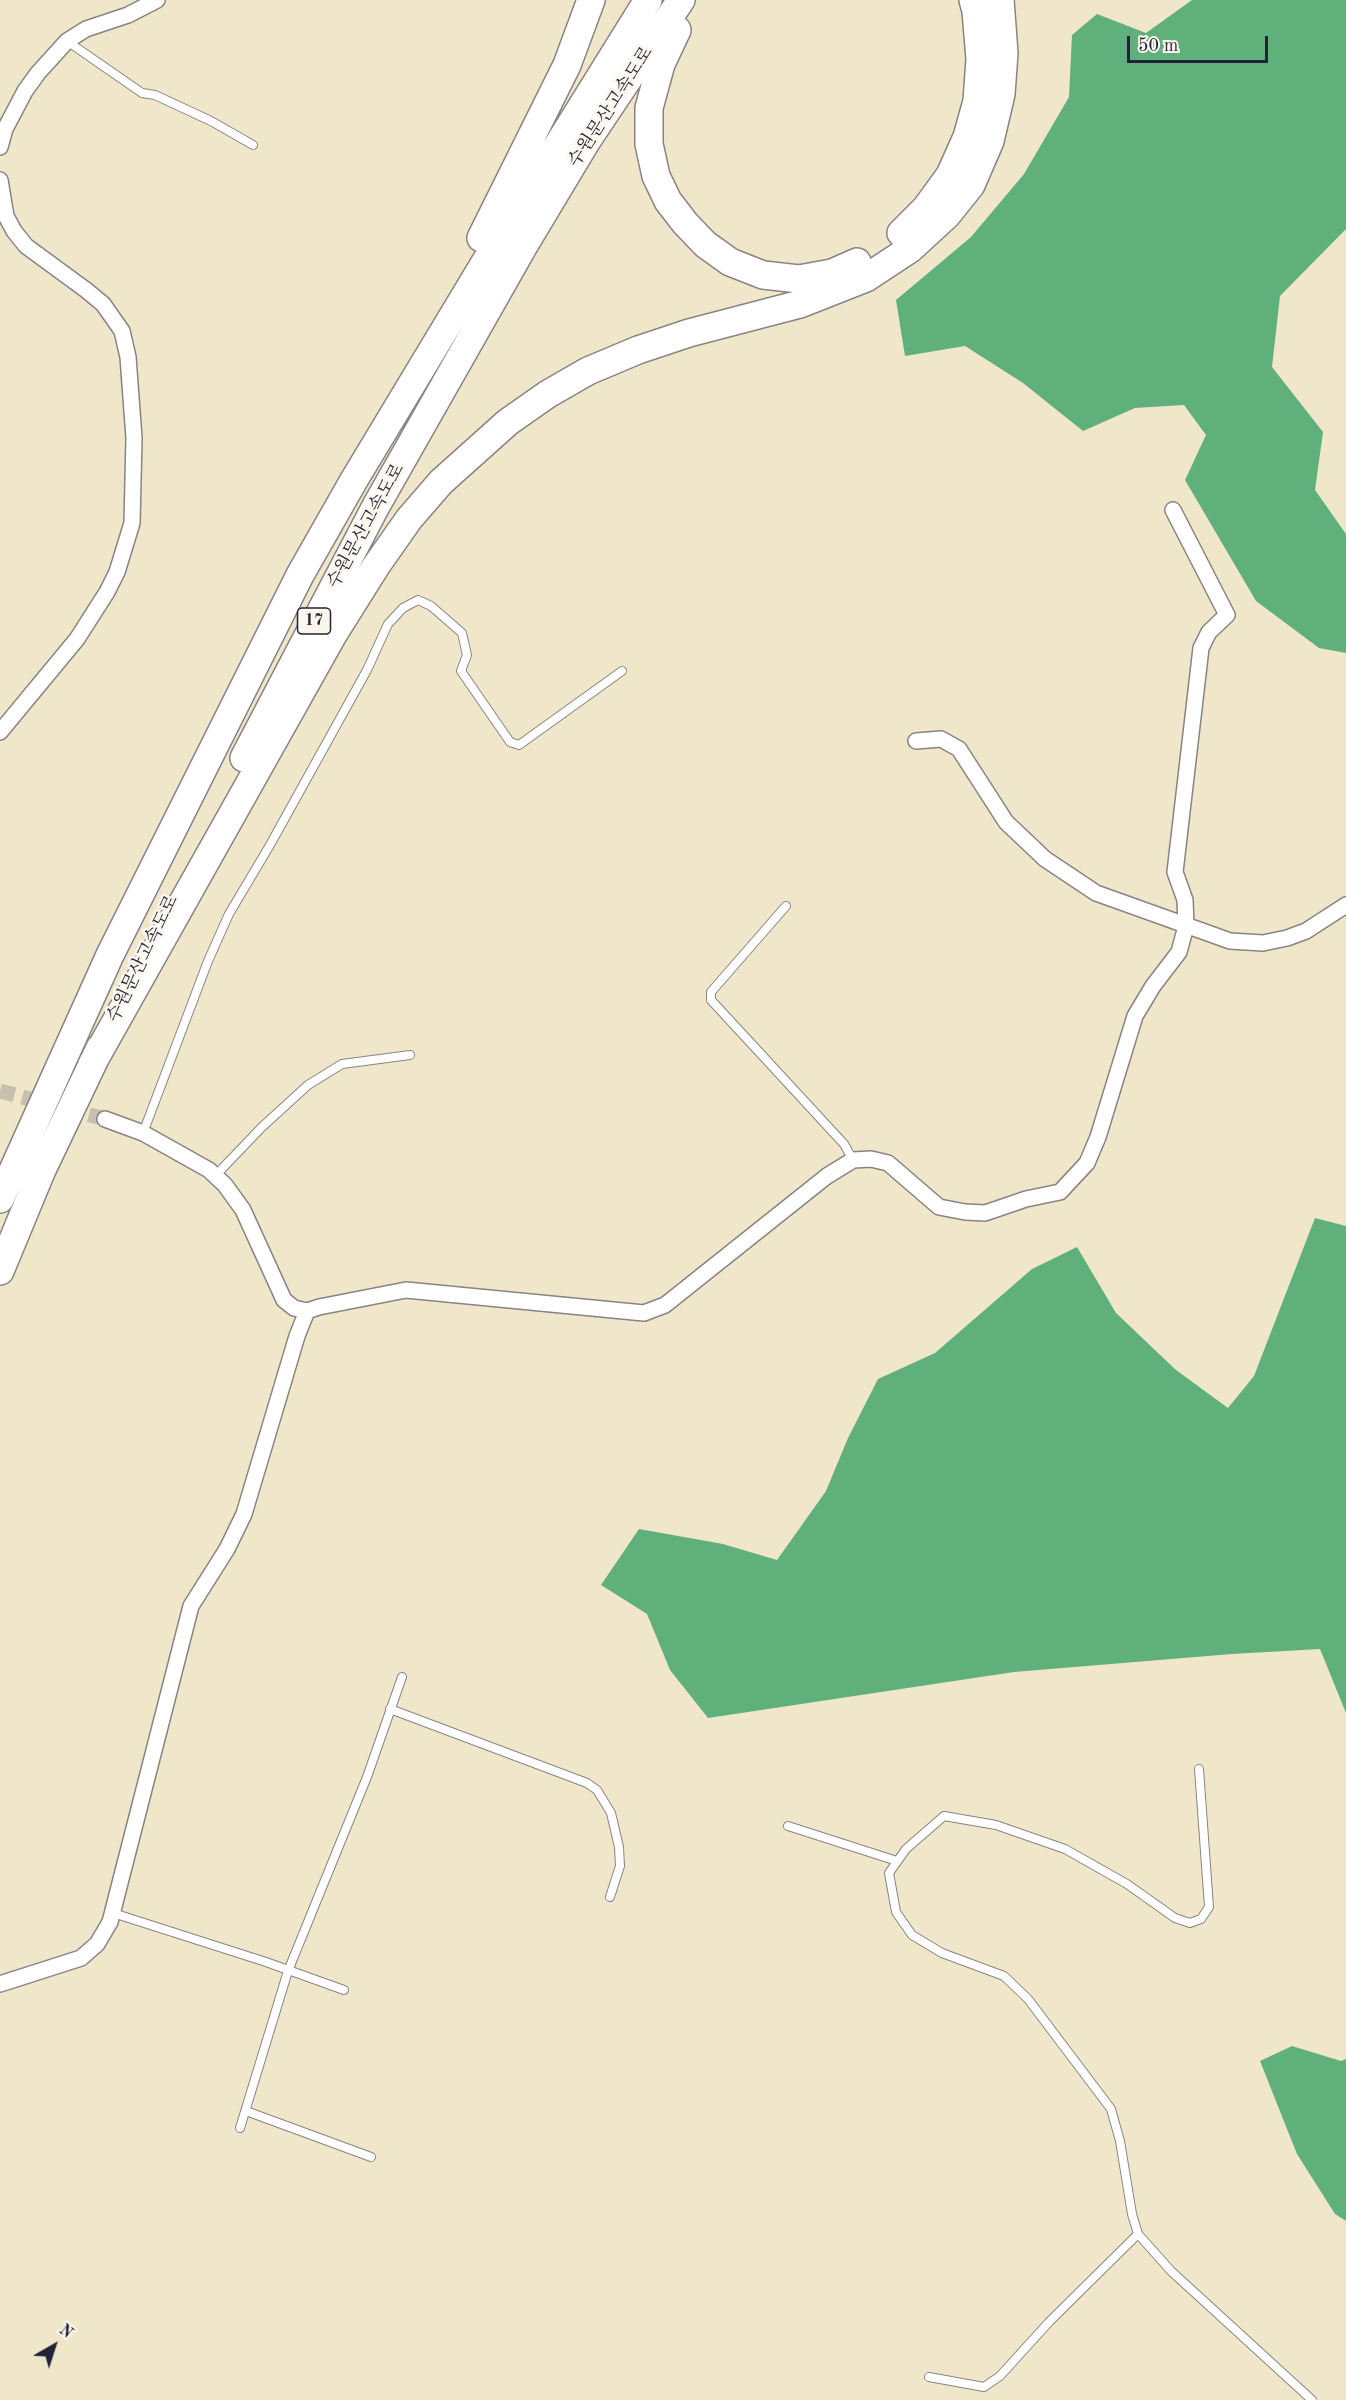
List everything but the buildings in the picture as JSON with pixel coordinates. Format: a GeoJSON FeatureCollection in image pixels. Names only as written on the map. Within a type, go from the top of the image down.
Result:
{"type":"FeatureCollection","features":[{"type":"Feature","properties":{"kind":"highway"},"geometry":{"type":"LineString","coordinates":[[354,480],[512,178],[567,65],[591,0]]}},
{"type":"Feature","properties":{"kind":"highway","name":"수원문산고속도로"},"geometry":{"type":"LineString","coordinates":[[0,1199],[110,955],[300,575],[354,480],[495,246],[648,0]]}},
{"type":"Feature","properties":{"kind":"highway","name":"수원문산고속도로"},"geometry":{"type":"LineString","coordinates":[[0,1271],[41,1172],[92,1064],[239,766],[376,506],[523,247],[580,152],[681,0]]}},
{"type":"Feature","properties":{"kind":"highway"},"geometry":{"type":"LineString","coordinates":[[690,0],[661,64],[649,108],[649,144],[656,176],[668,201],[685,224],[705,244],[730,262],[763,275],[799,279],[841,270],[866,259],[897,237],[926,208],[950,175],[967,138],[977,101],[980,59],[973,0]]}},
{"type":"Feature","properties":{"kind":"highway"},"geometry":{"type":"LineString","coordinates":[[92,1064],[334,633],[376,566],[409,519],[434,489],[471,453],[508,422],[548,394],[588,371],[638,350],[689,333],[800,304],[866,278],[910,249],[947,214],[971,185],[990,141],[1001,93],[1004,53],[1000,0]]}},
{"type":"Feature","properties":{"kind":"street"},"geometry":{"type":"LineString","coordinates":[[0,147],[5,129],[25,91],[45,64],[67,41],[86,29],[128,15],[157,0]]}},
{"type":"Feature","properties":{"kind":"street"},"geometry":{"type":"LineString","coordinates":[[0,180],[6,216],[26,246],[103,304],[122,331],[128,357],[134,438],[132,523],[117,572],[77,639],[0,732]]}},
{"type":"Feature","properties":{"kind":"street"},"geometry":{"type":"LineString","coordinates":[[105,1119],[142,1133],[209,1170],[225,1185],[243,1210],[284,1300],[294,1308],[307,1311],[406,1290],[644,1313],[666,1305],[827,1176],[853,1160],[871,1159],[888,1163],[939,1207],[965,1212],[985,1213],[1026,1199],[1060,1192],[1087,1163],[1098,1137],[1135,1017],[1153,986],[1179,952],[1186,926],[1185,900],[1175,872],[1202,648],[1209,632],[1227,615],[1173,510]]}},
{"type":"Feature","properties":{"kind":"street"},"geometry":{"type":"LineString","coordinates":[[916,741],[941,739],[959,749],[1006,822],[1045,859],[1096,893],[1230,941],[1263,943],[1306,931],[1346,906]]}},
{"type":"Feature","properties":{"kind":"street"},"geometry":{"type":"LineString","coordinates":[[0,1984],[81,1958],[97,1944],[110,1922],[191,1606],[227,1549],[244,1514],[297,1336],[307,1311]]}},
{"type":"Feature","properties":{"kind":"lane"},"geometry":{"type":"LineString","coordinates":[[67,41],[142,93],[155,95],[211,121],[253,145]]}},
{"type":"Feature","properties":{"kind":"lane"},"geometry":{"type":"LineString","coordinates":[[142,1133],[208,961],[229,914],[368,670],[388,624],[403,608],[418,600],[431,606],[462,633],[467,655],[462,671],[510,742],[519,745],[622,671]]}},
{"type":"Feature","properties":{"kind":"lane"},"geometry":{"type":"LineString","coordinates":[[786,906],[711,992],[711,1000],[844,1144],[853,1160]]}},
{"type":"Feature","properties":{"kind":"lane"},"geometry":{"type":"LineString","coordinates":[[215,1176],[262,1127],[308,1085],[342,1064],[410,1055]]}},
{"type":"Feature","properties":{"kind":"lane"},"geometry":{"type":"LineString","coordinates":[[240,2128],[288,1971],[367,1777],[402,1677]]}},
{"type":"Feature","properties":{"kind":"lane"},"geometry":{"type":"LineString","coordinates":[[390,1709],[587,1783],[597,1790],[610,1813],[619,1847],[620,1866],[610,1897]]}},
{"type":"Feature","properties":{"kind":"lane"},"geometry":{"type":"LineString","coordinates":[[1200,1769],[1209,1907],[1201,1919],[1190,1923],[1175,1918],[1127,1884],[1065,1849],[996,1825],[944,1816],[906,1848],[889,1873],[890,1883],[896,1912],[912,1935],[942,1953],[1004,1976],[1028,1999],[1111,2109],[1120,2141],[1132,2214],[1138,2234],[1171,2271],[1312,2400]]}},
{"type":"Feature","properties":{"kind":"lane"},"geometry":{"type":"LineString","coordinates":[[788,1826],[897,1861]]}},
{"type":"Feature","properties":{"kind":"lane"},"geometry":{"type":"LineString","coordinates":[[113,1913],[266,1962],[344,1990]]}},
{"type":"Feature","properties":{"kind":"lane"},"geometry":{"type":"LineString","coordinates":[[246,2110],[371,2157]]}},
{"type":"Feature","properties":{"kind":"lane"},"geometry":{"type":"LineString","coordinates":[[929,2377],[984,2387],[1000,2376],[1138,2234]]}},
{"type":"Feature","properties":{"kind":"green space"},"geometry":{"type":"Polygon","coordinates":[[[1192,0],[1346,0],[1346,229],[1280,296],[1272,367],[1323,432],[1315,490],[1346,534],[1346,653],[1319,648],[1256,601],[1185,480],[1206,435],[1184,405],[1135,408],[1083,431],[1023,383],[965,346],[905,356],[896,300],[971,237],[1024,174],[1069,97],[1072,35],[1097,14],[1146,33],[1192,0]]]}},
{"type":"Feature","properties":{"kind":"green space"},"geometry":{"type":"Polygon","coordinates":[[[1315,1218],[1346,1226],[1346,1713],[1320,1649],[1014,1672],[708,1718],[670,1670],[647,1614],[601,1585],[639,1529],[723,1544],[777,1560],[826,1491],[848,1438],[878,1379],[935,1353],[1032,1269],[1077,1247],[1116,1313],[1176,1370],[1228,1408],[1254,1376],[1315,1218]]]}},
{"type":"Feature","properties":{"kind":"green space"},"geometry":{"type":"Polygon","coordinates":[[[1292,2046],[1341,2061],[1346,2059],[1346,2221],[1335,2214],[1297,2154],[1260,2061],[1292,2046]]]}},
{"type":"Feature","properties":{"kind":"tunnel"},"geometry":{"type":"LineString","coordinates":[[0,1091],[105,1119]]}}]}
